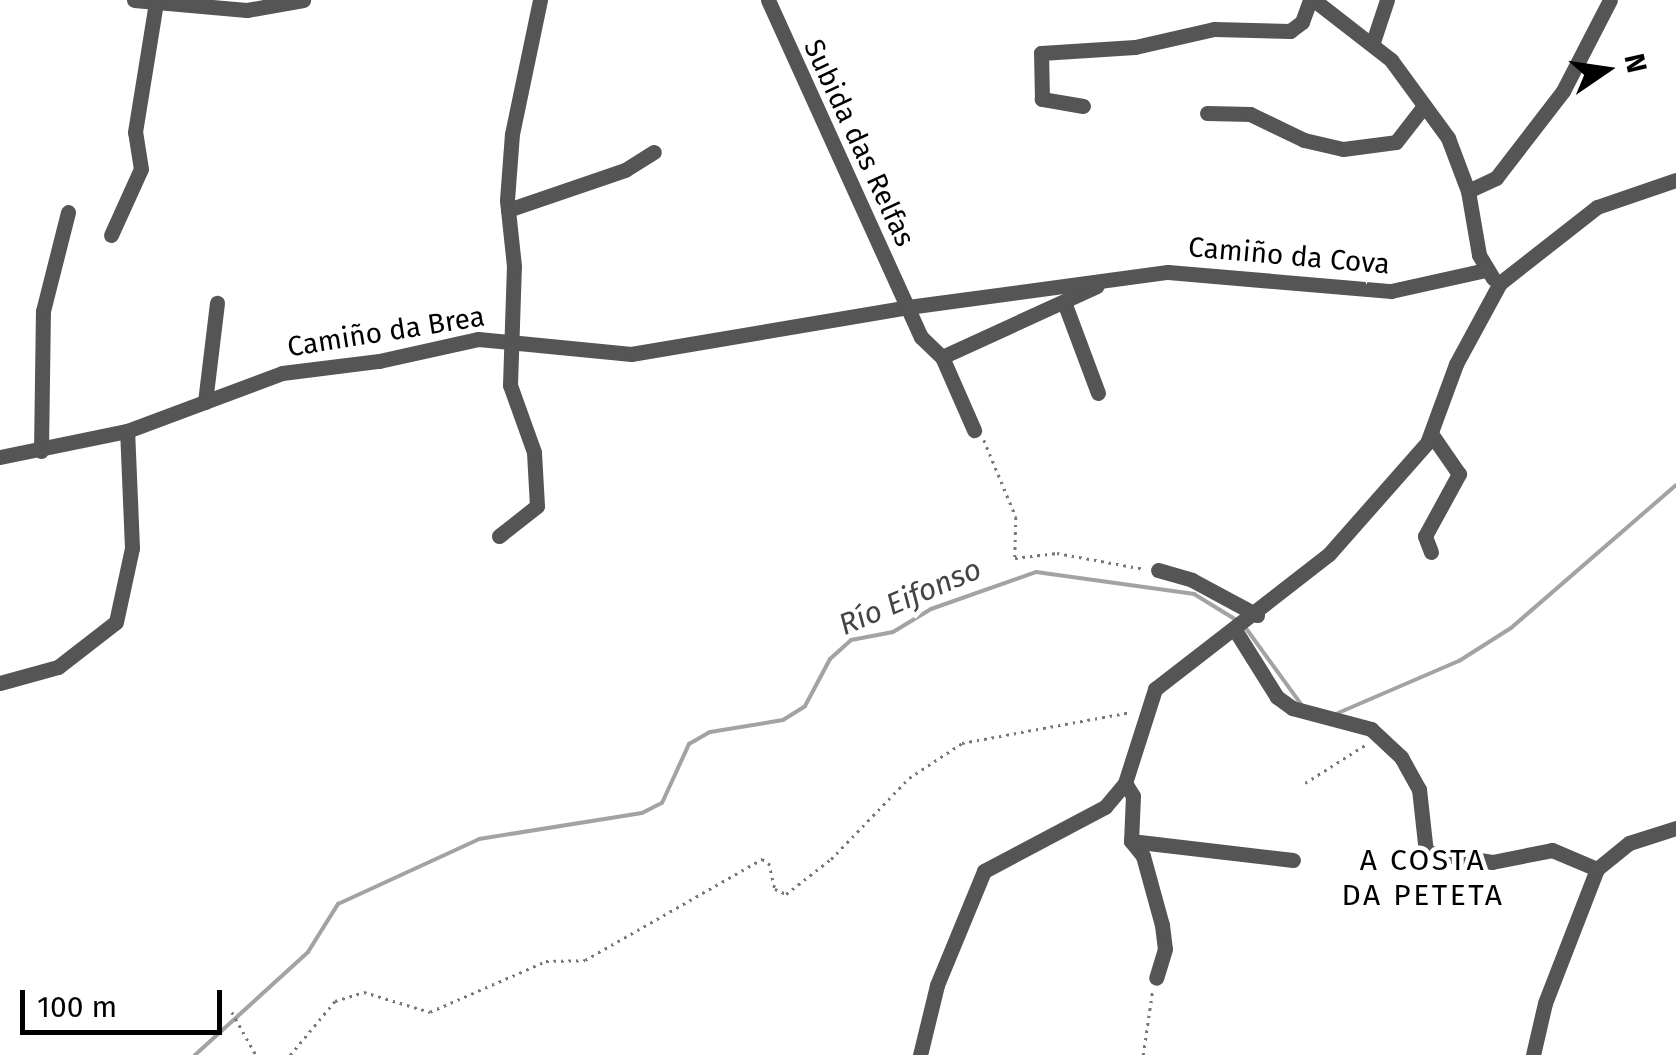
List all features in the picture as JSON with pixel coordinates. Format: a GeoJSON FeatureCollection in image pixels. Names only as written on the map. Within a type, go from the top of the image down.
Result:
{"type":"FeatureCollection","features":[{"type":"Feature","properties":{"kind":"street"},"geometry":{"type":"LineString","coordinates":[[134,0],[248,10],[302,0]]}},
{"type":"Feature","properties":{"kind":"street"},"geometry":{"type":"LineString","coordinates":[[499,536],[537,506],[534,452],[510,385],[508,210],[512,134],[540,0]]}},
{"type":"Feature","properties":{"kind":"street","name":"Subida das Relfas"},"geometry":{"type":"LineString","coordinates":[[768,0],[908,306],[931,352],[942,356],[974,430]]}},
{"type":"Feature","properties":{"kind":"street"},"geometry":{"type":"LineString","coordinates":[[1082,106],[1042,99],[1041,52],[1134,46],[1214,28],[1290,31],[1302,22],[1312,0],[1373,42],[1448,138],[1468,191],[1486,270],[1500,283]]}},
{"type":"Feature","properties":{"kind":"street"},"geometry":{"type":"LineString","coordinates":[[1373,42],[1386,0]]}},
{"type":"Feature","properties":{"kind":"street"},"geometry":{"type":"LineString","coordinates":[[1468,191],[1496,178],[1563,90],[1610,0]]}},
{"type":"Feature","properties":{"kind":"street"},"geometry":{"type":"LineString","coordinates":[[111,235],[141,169],[135,132],[156,2]]}},
{"type":"Feature","properties":{"kind":"street"},"geometry":{"type":"LineString","coordinates":[[1207,113],[1250,114],[1304,140],[1343,148],[1396,142],[1424,106]]}},
{"type":"Feature","properties":{"kind":"street"},"geometry":{"type":"LineString","coordinates":[[508,210],[625,170],[654,152]]}},
{"type":"Feature","properties":{"kind":"street"},"geometry":{"type":"LineString","coordinates":[[920,1055],[937,985],[984,871],[1086,820],[1125,784],[1143,710],[1179,666],[1257,616],[1329,554],[1432,435],[1456,364],[1500,283],[1597,207],[1676,180]]}},
{"type":"Feature","properties":{"kind":"street"},"geometry":{"type":"LineString","coordinates":[[41,451],[43,311],[68,212]]}},
{"type":"Feature","properties":{"kind":"street","name":"Camiño da Cova"},"geometry":{"type":"LineString","coordinates":[[908,306],[1199,272],[1391,291],[1486,270]]}},
{"type":"Feature","properties":{"kind":"street"},"geometry":{"type":"LineString","coordinates":[[942,356],[1105,282]]}},
{"type":"Feature","properties":{"kind":"street"},"geometry":{"type":"LineString","coordinates":[[1064,302],[1098,393]]}},
{"type":"Feature","properties":{"kind":"street"},"geometry":{"type":"LineString","coordinates":[[205,402],[217,304]]}},
{"type":"Feature","properties":{"kind":"street","name":"Camiño da Brea"},"geometry":{"type":"LineString","coordinates":[[0,456],[41,451],[126,431],[282,372],[512,339],[631,354],[908,306]]}},
{"type":"Feature","properties":{"kind":"street"},"geometry":{"type":"LineString","coordinates":[[0,683],[58,667],[116,622],[132,548],[126,431]]}},
{"type":"Feature","properties":{"kind":"street"},"geometry":{"type":"LineString","coordinates":[[1431,552],[1425,536],[1460,474],[1432,435]]}},
{"type":"Feature","properties":{"kind":"street"},"geometry":{"type":"LineString","coordinates":[[1158,570],[1192,580],[1257,616]]}},
{"type":"Feature","properties":{"kind":"street"},"geometry":{"type":"LineString","coordinates":[[1237,628],[1292,708],[1379,736],[1416,776],[1421,840],[1436,858],[1492,862],[1552,850],[1597,870]]}},
{"type":"Feature","properties":{"kind":"street"},"geometry":{"type":"LineString","coordinates":[[1125,784],[1133,796],[1131,840],[1142,856],[1162,925],[1165,949],[1156,978]]}},
{"type":"Feature","properties":{"kind":"street"},"geometry":{"type":"LineString","coordinates":[[1533,1055],[1545,1003],[1597,870],[1629,843],[1676,828]]}},
{"type":"Feature","properties":{"kind":"street"},"geometry":{"type":"LineString","coordinates":[[1131,840],[1293,860]]}},
{"type":"Feature","properties":{"kind":"path"},"geometry":{"type":"LineString","coordinates":[[974,430],[981,432],[1016,517],[1016,558],[1057,553],[1158,570]]}},
{"type":"Feature","properties":{"kind":"path"},"geometry":{"type":"LineString","coordinates":[[290,1055],[335,1001],[364,992],[430,1012],[546,961],[585,960],[762,860],[769,863],[775,889],[786,894],[831,859],[910,778],[962,743],[1143,710]]}},
{"type":"Feature","properties":{"kind":"path"},"geometry":{"type":"LineString","coordinates":[[1304,783],[1379,736]]}},
{"type":"Feature","properties":{"kind":"path"},"geometry":{"type":"LineString","coordinates":[[1143,1055],[1142,1024],[1156,978]]}},
{"type":"Feature","properties":{"kind":"path"},"geometry":{"type":"LineString","coordinates":[[232,1012],[256,1055]]}},
{"type":"Feature","properties":{"kind":"waterway","name":"Río Eifonso"},"geometry":{"type":"LineString","coordinates":[[1338,713],[1459,661],[1511,628],[1676,485]]}},
{"type":"Feature","properties":{"kind":"waterway","name":"Río Eifonso"},"geometry":{"type":"LineString","coordinates":[[195,1055],[308,952],[338,904],[479,839],[642,813],[662,803],[689,744],[710,732],[783,720],[805,706],[830,659],[851,640],[893,632],[931,609],[1036,572],[1194,594],[1238,621]]}},
{"type":"Feature","properties":{"kind":"waterway","name":"Río Eifonso"},"geometry":{"type":"LineString","coordinates":[[1245,627],[1301,704]]}},
{"type":"Feature","properties":{"kind":"district","name":"A COSTA DA PETETA"},"geometry":{"type":"Point","coordinates":[1423,877]}}]}
